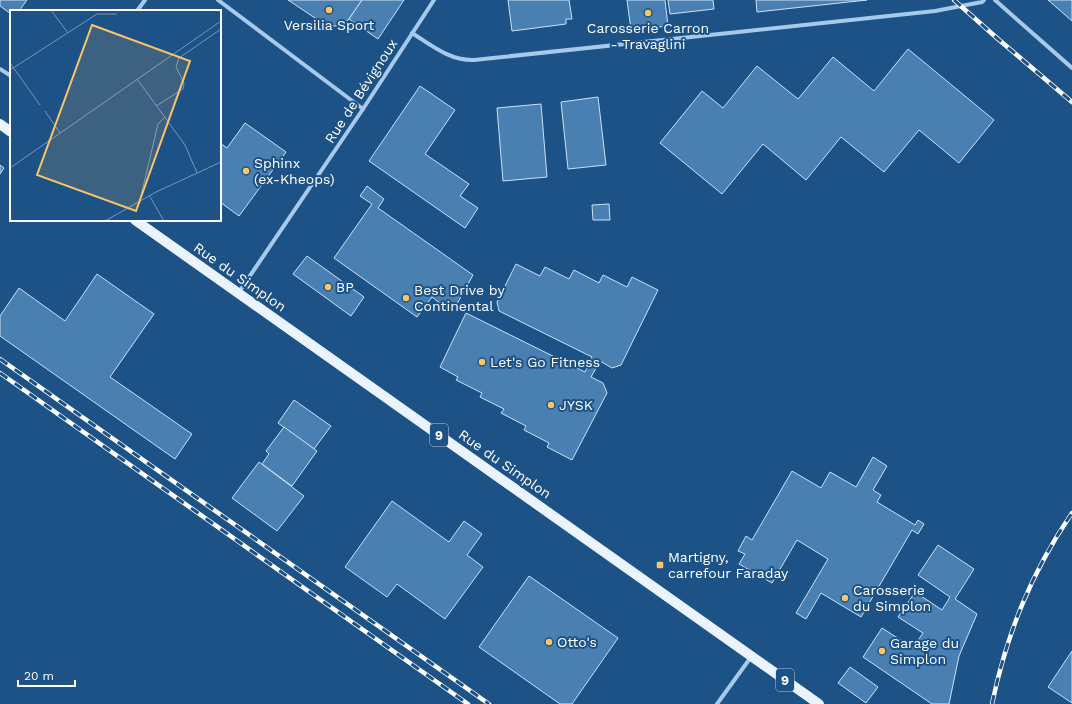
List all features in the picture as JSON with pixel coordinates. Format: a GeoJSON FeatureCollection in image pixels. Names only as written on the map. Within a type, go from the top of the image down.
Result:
{"type":"FeatureCollection","features":[{"type":"Feature","properties":{"kind":"main road"},"geometry":{"type":"LineString","coordinates":[[0,124],[10,131]]}},
{"type":"Feature","properties":{"kind":"main road","name":"Rue du Simplon"},"geometry":{"type":"LineString","coordinates":[[136,221],[819,704]]}},
{"type":"Feature","properties":{"kind":"street"},"geometry":{"type":"LineString","coordinates":[[138,10],[145,0]]}},
{"type":"Feature","properties":{"kind":"street"},"geometry":{"type":"LineString","coordinates":[[218,0],[363,109]]}},
{"type":"Feature","properties":{"kind":"street","name":"Rue de Bévignoux"},"geometry":{"type":"LineString","coordinates":[[239,293],[363,109],[434,0]]}},
{"type":"Feature","properties":{"kind":"street"},"geometry":{"type":"LineString","coordinates":[[412,33],[449,56],[462,60],[474,60],[935,10],[982,2],[984,0]]}},
{"type":"Feature","properties":{"kind":"street"},"geometry":{"type":"LineString","coordinates":[[995,0],[1072,68]]}},
{"type":"Feature","properties":{"kind":"street"},"geometry":{"type":"LineString","coordinates":[[0,69],[10,75]]}},
{"type":"Feature","properties":{"kind":"street"},"geometry":{"type":"LineString","coordinates":[[717,704],[752,657]]}},
{"type":"Feature","properties":{"kind":"building"},"geometry":{"type":"Polygon","coordinates":[[[0,0],[27,0],[20,10],[10,10],[10,13],[0,6],[0,0]]]}},
{"type":"Feature","properties":{"kind":"building","name":"Versilia Sport"},"geometry":{"type":"Polygon","coordinates":[[[288,0],[362,0],[345,23],[339,26],[331,26],[324,24],[288,0]]]}},
{"type":"Feature","properties":{"kind":"building"},"geometry":{"type":"Polygon","coordinates":[[[362,0],[404,0],[378,39],[349,19],[362,0]]]}},
{"type":"Feature","properties":{"kind":"building"},"geometry":{"type":"Polygon","coordinates":[[[508,0],[569,0],[572,19],[566,19],[566,24],[512,31],[508,0]]]}},
{"type":"Feature","properties":{"kind":"building","name":"Carosserie Carron - Travaglini"},"geometry":{"type":"Polygon","coordinates":[[[627,0],[665,0],[668,26],[631,30],[627,0]]]}},
{"type":"Feature","properties":{"kind":"building"},"geometry":{"type":"Polygon","coordinates":[[[668,0],[713,0],[714,9],[670,14],[668,0]]]}},
{"type":"Feature","properties":{"kind":"building"},"geometry":{"type":"Polygon","coordinates":[[[756,0],[867,0],[757,12],[756,0]]]}},
{"type":"Feature","properties":{"kind":"building"},"geometry":{"type":"Polygon","coordinates":[[[1048,0],[1072,0],[1072,21],[1048,0]]]}},
{"type":"Feature","properties":{"kind":"building"},"geometry":{"type":"Polygon","coordinates":[[[908,49],[994,120],[959,163],[919,130],[884,172],[841,137],[806,180],[763,144],[722,194],[660,143],[702,91],[723,108],[757,66],[798,99],[833,57],[874,91],[908,49]]]}},
{"type":"Feature","properties":{"kind":"building"},"geometry":{"type":"Polygon","coordinates":[[[420,86],[455,110],[425,154],[469,184],[460,196],[478,208],[465,228],[369,161],[420,86]]]}},
{"type":"Feature","properties":{"kind":"building"},"geometry":{"type":"Polygon","coordinates":[[[598,97],[606,165],[568,169],[561,102],[598,97]]]}},
{"type":"Feature","properties":{"kind":"building"},"geometry":{"type":"Polygon","coordinates":[[[541,104],[547,177],[503,181],[497,108],[541,104]]]}},
{"type":"Feature","properties":{"kind":"building","name":"Sphinx (ex-Kheops)"},"geometry":{"type":"Polygon","coordinates":[[[245,123],[286,152],[239,216],[221,203],[221,144],[227,148],[245,123]]]}},
{"type":"Feature","properties":{"kind":"building"},"geometry":{"type":"Polygon","coordinates":[[[0,165],[4,168],[0,174],[0,165]]]}},
{"type":"Feature","properties":{"kind":"building"},"geometry":{"type":"Polygon","coordinates":[[[367,186],[384,199],[378,208],[473,275],[452,313],[432,297],[417,317],[334,258],[372,204],[360,196],[367,186]]]}},
{"type":"Feature","properties":{"kind":"building"},"geometry":{"type":"Polygon","coordinates":[[[609,204],[610,220],[593,220],[592,205],[609,204]]]}},
{"type":"Feature","properties":{"kind":"building"},"geometry":{"type":"Polygon","coordinates":[[[307,256],[364,297],[351,316],[293,274],[307,256]]]}},
{"type":"Feature","properties":{"kind":"building"},"geometry":{"type":"Polygon","coordinates":[[[516,264],[540,276],[545,267],[569,279],[574,270],[599,283],[603,275],[627,287],[632,277],[658,290],[621,365],[612,368],[600,361],[591,377],[603,383],[607,393],[572,460],[547,447],[549,443],[524,430],[526,426],[501,413],[504,409],[480,397],[482,393],[456,380],[458,377],[440,367],[466,313],[585,372],[592,357],[499,311],[497,302],[516,264]]]}},
{"type":"Feature","properties":{"kind":"building"},"geometry":{"type":"Polygon","coordinates":[[[97,274],[154,314],[110,377],[192,434],[175,459],[0,336],[0,316],[19,288],[65,321],[97,274]]]}},
{"type":"Feature","properties":{"kind":"building"},"geometry":{"type":"Polygon","coordinates":[[[294,400],[331,426],[314,449],[278,423],[294,400]]]}},
{"type":"Feature","properties":{"kind":"building"},"geometry":{"type":"Polygon","coordinates":[[[284,427],[317,451],[292,486],[262,464],[269,454],[266,451],[284,427]]]}},
{"type":"Feature","properties":{"kind":"building"},"geometry":{"type":"Polygon","coordinates":[[[873,457],[887,466],[873,490],[881,495],[877,502],[915,525],[918,520],[924,524],[918,534],[912,530],[861,617],[821,593],[806,619],[796,613],[828,559],[797,540],[772,583],[739,564],[745,554],[738,551],[746,536],[752,540],[792,471],[821,488],[830,472],[856,487],[873,457]]]}},
{"type":"Feature","properties":{"kind":"building"},"geometry":{"type":"Polygon","coordinates":[[[259,462],[304,496],[277,531],[232,498],[259,462]]]}},
{"type":"Feature","properties":{"kind":"building"},"geometry":{"type":"Polygon","coordinates":[[[392,501],[449,542],[464,521],[482,534],[467,555],[483,567],[445,619],[397,584],[387,597],[345,567],[392,501]]]}},
{"type":"Feature","properties":{"kind":"building"},"geometry":{"type":"Polygon","coordinates":[[[938,545],[974,569],[955,599],[977,614],[959,656],[949,704],[932,704],[863,657],[882,628],[913,648],[923,633],[898,617],[915,592],[942,610],[950,597],[918,575],[938,545]]]}},
{"type":"Feature","properties":{"kind":"building","name":"Otto's"},"geometry":{"type":"Polygon","coordinates":[[[529,576],[618,638],[572,704],[560,704],[479,647],[529,576]]]}},
{"type":"Feature","properties":{"kind":"building"},"geometry":{"type":"Polygon","coordinates":[[[1072,651],[1072,703],[1048,687],[1072,651]]]}},
{"type":"Feature","properties":{"kind":"building"},"geometry":{"type":"Polygon","coordinates":[[[850,667],[878,687],[866,703],[838,683],[850,667]]]}},
{"type":"Feature","properties":{"kind":"railway"},"geometry":{"type":"LineString","coordinates":[[954,0],[1072,102]]}},
{"type":"Feature","properties":{"kind":"railway"},"geometry":{"type":"LineString","coordinates":[[0,359],[489,704]]}},
{"type":"Feature","properties":{"kind":"railway"},"geometry":{"type":"LineString","coordinates":[[0,373],[468,704]]}},
{"type":"Feature","properties":{"kind":"railway"},"geometry":{"type":"LineString","coordinates":[[992,704],[1005,653],[1022,604],[1044,558],[1072,513]]}},
{"type":"Feature","properties":{"kind":"place","name":"Versilia Sport"},"geometry":{"type":"Point","coordinates":[329,10]}},
{"type":"Feature","properties":{"kind":"place","name":"Carosserie Carron - Travaglini"},"geometry":{"type":"Point","coordinates":[648,13]}},
{"type":"Feature","properties":{"kind":"place","name":"Sphinx (ex-Kheops)"},"geometry":{"type":"Point","coordinates":[246,171]}},
{"type":"Feature","properties":{"kind":"place","name":"BP"},"geometry":{"type":"Point","coordinates":[328,287]}},
{"type":"Feature","properties":{"kind":"place","name":"Best Drive by Continental"},"geometry":{"type":"Point","coordinates":[406,298]}},
{"type":"Feature","properties":{"kind":"place","name":"Let's Go Fitness"},"geometry":{"type":"Point","coordinates":[482,362]}},
{"type":"Feature","properties":{"kind":"place","name":"JYSK"},"geometry":{"type":"Point","coordinates":[551,405]}},
{"type":"Feature","properties":{"kind":"place","name":"Martigny, carrefour Faraday"},"geometry":{"type":"Point","coordinates":[660,565]}},
{"type":"Feature","properties":{"kind":"place","name":"Carosserie du Simplon"},"geometry":{"type":"Point","coordinates":[845,598]}},
{"type":"Feature","properties":{"kind":"place","name":"Otto's"},"geometry":{"type":"Point","coordinates":[549,642]}},
{"type":"Feature","properties":{"kind":"place","name":"Garage du Simplon"},"geometry":{"type":"Point","coordinates":[882,651]}}]}
